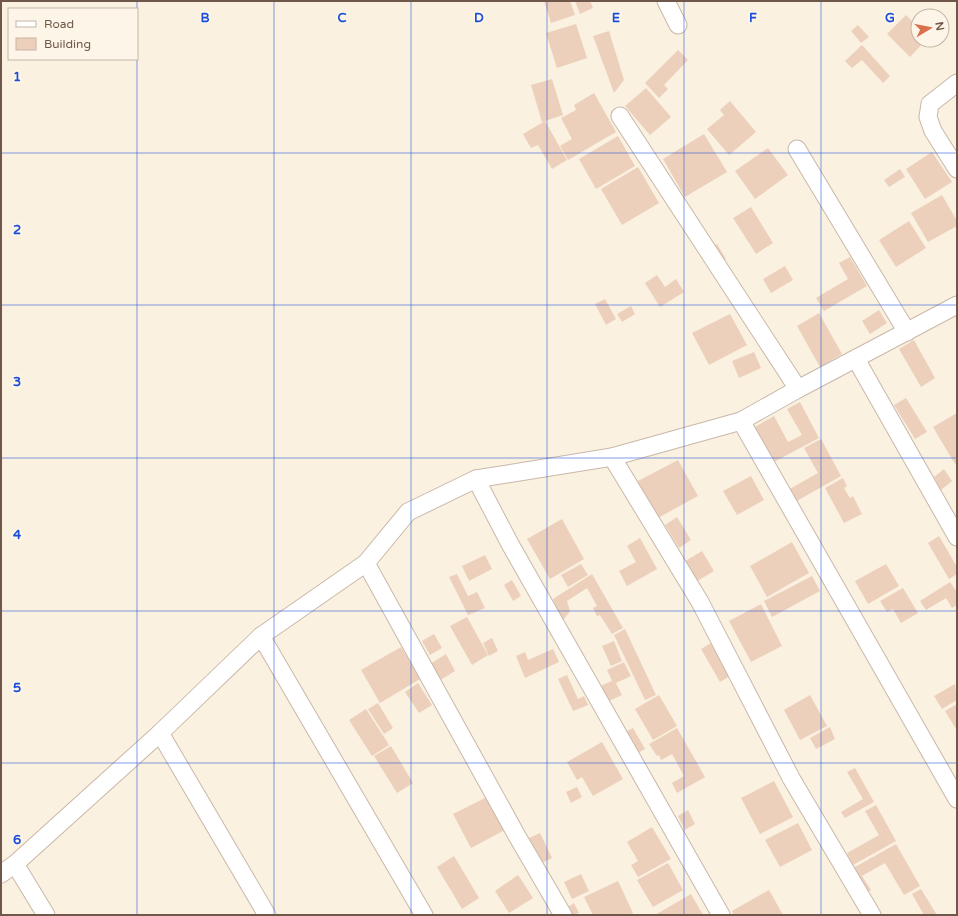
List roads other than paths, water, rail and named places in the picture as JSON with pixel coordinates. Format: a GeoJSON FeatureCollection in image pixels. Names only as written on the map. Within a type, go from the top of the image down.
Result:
{"type":"FeatureCollection","features":[{"type":"Feature","properties":{"kind":"street"},"geometry":{"type":"LineString","coordinates":[[666,1],[678,25]]}},
{"type":"Feature","properties":{"kind":"street"},"geometry":{"type":"LineString","coordinates":[[957,83],[930,104],[928,117],[933,131],[957,169]]}},
{"type":"Feature","properties":{"kind":"street"},"geometry":{"type":"LineString","coordinates":[[620,116],[798,389]]}},
{"type":"Feature","properties":{"kind":"street"},"geometry":{"type":"LineString","coordinates":[[797,149],[907,332]]}},
{"type":"Feature","properties":{"kind":"street"},"geometry":{"type":"LineString","coordinates":[[1,874],[15,864],[160,733],[260,636],[366,563],[408,512],[476,479],[612,457],[741,421],[798,389],[957,306]]}},
{"type":"Feature","properties":{"kind":"street"},"geometry":{"type":"LineString","coordinates":[[856,359],[957,537]]}},
{"type":"Feature","properties":{"kind":"street"},"geometry":{"type":"LineString","coordinates":[[741,421],[957,799]]}},
{"type":"Feature","properties":{"kind":"street"},"geometry":{"type":"LineString","coordinates":[[612,457],[700,602],[791,778],[872,915]]}},
{"type":"Feature","properties":{"kind":"street"},"geometry":{"type":"LineString","coordinates":[[476,479],[510,544],[721,915]]}},
{"type":"Feature","properties":{"kind":"street"},"geometry":{"type":"LineString","coordinates":[[366,563],[517,836],[563,915]]}},
{"type":"Feature","properties":{"kind":"street"},"geometry":{"type":"LineString","coordinates":[[260,636],[424,915]]}},
{"type":"Feature","properties":{"kind":"street"},"geometry":{"type":"LineString","coordinates":[[160,733],[267,915]]}},
{"type":"Feature","properties":{"kind":"street"},"geometry":{"type":"LineString","coordinates":[[15,864],[46,915]]}}]}
